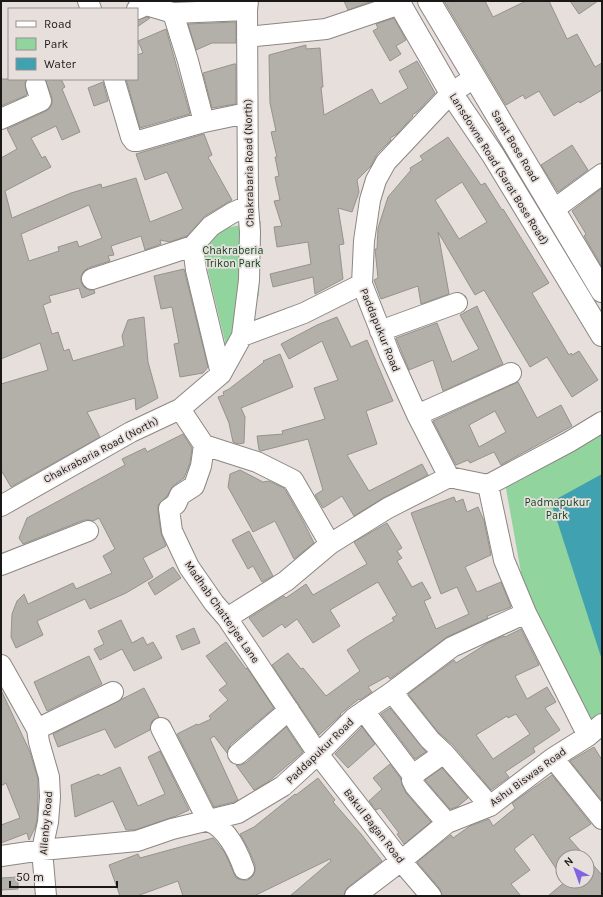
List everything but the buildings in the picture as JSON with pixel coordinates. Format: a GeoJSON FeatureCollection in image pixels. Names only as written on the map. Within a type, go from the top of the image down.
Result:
{"type":"FeatureCollection","features":[{"type":"Feature","properties":{"kind":"main road","name":"Sarat Bose Road"},"geometry":{"type":"LineString","coordinates":[[429,1],[602,291]]}},
{"type":"Feature","properties":{"kind":"main road","name":"Lansdowne Road (Sarat Bose Road)"},"geometry":{"type":"LineString","coordinates":[[399,3],[451,93],[493,155],[602,335]]}},
{"type":"Feature","properties":{"kind":"street"},"geometry":{"type":"LineString","coordinates":[[247,37],[326,29],[399,3]]}},
{"type":"Feature","properties":{"kind":"street"},"geometry":{"type":"LineString","coordinates":[[138,9],[146,5],[173,13],[248,6]]}},
{"type":"Feature","properties":{"kind":"street","name":"Chakrabaria Road (North)"},"geometry":{"type":"LineString","coordinates":[[1,506],[131,432],[180,409],[221,374],[242,336],[250,280],[247,113],[248,6]]}},
{"type":"Feature","properties":{"kind":"street"},"geometry":{"type":"LineString","coordinates":[[173,13],[188,61],[204,122]]}},
{"type":"Feature","properties":{"kind":"street","name":"Paddapukur Road"},"geometry":{"type":"LineString","coordinates":[[449,477],[417,415],[380,331],[362,284],[364,241],[370,200],[376,180],[386,162],[451,93],[474,78]]}},
{"type":"Feature","properties":{"kind":"street"},"geometry":{"type":"LineString","coordinates":[[114,80],[132,137],[134,140],[138,141],[204,122],[247,113]]}},
{"type":"Feature","properties":{"kind":"street"},"geometry":{"type":"LineString","coordinates":[[1,119],[42,102],[36,85]]}},
{"type":"Feature","properties":{"kind":"street"},"geometry":{"type":"LineString","coordinates":[[553,210],[602,174]]}},
{"type":"Feature","properties":{"kind":"street"},"geometry":{"type":"LineString","coordinates":[[92,279],[193,246],[211,226],[232,213],[248,206]]}},
{"type":"Feature","properties":{"kind":"street"},"geometry":{"type":"LineString","coordinates":[[193,246],[196,270],[221,374]]}},
{"type":"Feature","properties":{"kind":"street"},"geometry":{"type":"LineString","coordinates":[[242,336],[304,313],[362,284]]}},
{"type":"Feature","properties":{"kind":"street"},"geometry":{"type":"LineString","coordinates":[[380,331],[457,303]]}},
{"type":"Feature","properties":{"kind":"street"},"geometry":{"type":"LineString","coordinates":[[417,415],[511,373]]}},
{"type":"Feature","properties":{"kind":"street"},"geometry":{"type":"LineString","coordinates":[[180,409],[204,445],[257,462],[294,480],[330,544]]}},
{"type":"Feature","properties":{"kind":"street"},"geometry":{"type":"LineString","coordinates":[[227,618],[286,581],[330,544],[388,508],[449,477],[488,485],[569,442],[602,422]]}},
{"type":"Feature","properties":{"kind":"street","name":"Madhab Chatterjee Lane"},"geometry":{"type":"LineString","coordinates":[[204,445],[201,466],[194,486],[180,496],[176,504],[169,509],[172,532],[189,567],[214,603],[227,618],[318,754]]}},
{"type":"Feature","properties":{"kind":"street"},"geometry":{"type":"LineString","coordinates":[[488,485],[504,560],[526,613],[595,730]]}},
{"type":"Feature","properties":{"kind":"street"},"geometry":{"type":"LineString","coordinates":[[1,565],[88,532]]}},
{"type":"Feature","properties":{"kind":"street","name":"Paddapukur Road"},"geometry":{"type":"LineString","coordinates":[[1,856],[42,850],[138,841],[172,829],[238,813],[283,786],[354,718],[392,692],[452,647],[526,613]]}},
{"type":"Feature","properties":{"kind":"street","name":"Allenby Road"},"geometry":{"type":"LineString","coordinates":[[1,665],[37,729],[39,742],[49,777],[50,797],[48,822],[42,850],[46,896]]}},
{"type":"Feature","properties":{"kind":"street"},"geometry":{"type":"LineString","coordinates":[[37,729],[113,692]]}},
{"type":"Feature","properties":{"kind":"street"},"geometry":{"type":"LineString","coordinates":[[392,692],[430,740],[444,753],[490,806]]}},
{"type":"Feature","properties":{"kind":"street"},"geometry":{"type":"LineString","coordinates":[[238,754],[289,710]]}},
{"type":"Feature","properties":{"kind":"street"},"geometry":{"type":"LineString","coordinates":[[364,711],[414,777]]}},
{"type":"Feature","properties":{"kind":"street"},"geometry":{"type":"LineString","coordinates":[[161,728],[208,821],[214,823],[227,836],[238,851],[244,869]]}},
{"type":"Feature","properties":{"kind":"street","name":"Ashu Biswas Road"},"geometry":{"type":"LineString","coordinates":[[355,896],[447,823],[490,806],[553,758],[595,730]]}},
{"type":"Feature","properties":{"kind":"street"},"geometry":{"type":"LineString","coordinates":[[444,753],[417,772],[412,780],[415,786],[447,823]]}},
{"type":"Feature","properties":{"kind":"street","name":"Bakul Bagan Road"},"geometry":{"type":"LineString","coordinates":[[318,754],[401,861],[431,896]]}},
{"type":"Feature","properties":{"kind":"street"},"geometry":{"type":"LineString","coordinates":[[553,758],[602,819]]}},
{"type":"Feature","properties":{"kind":"green space","name":"Chakraberia Trikon Park"},"geometry":{"type":"Polygon","coordinates":[[[261,221],[259,295],[245,331],[229,358],[204,250],[216,230],[261,221]]]}},
{"type":"Feature","properties":{"kind":"green space","name":"Padmapukur Park"},"geometry":{"type":"Polygon","coordinates":[[[602,432],[602,726],[589,735],[527,606],[505,483],[602,432]]]}},
{"type":"Feature","properties":{"kind":"water"},"geometry":{"type":"Polygon","coordinates":[[[602,474],[602,660],[551,502],[602,474]]]}}]}
